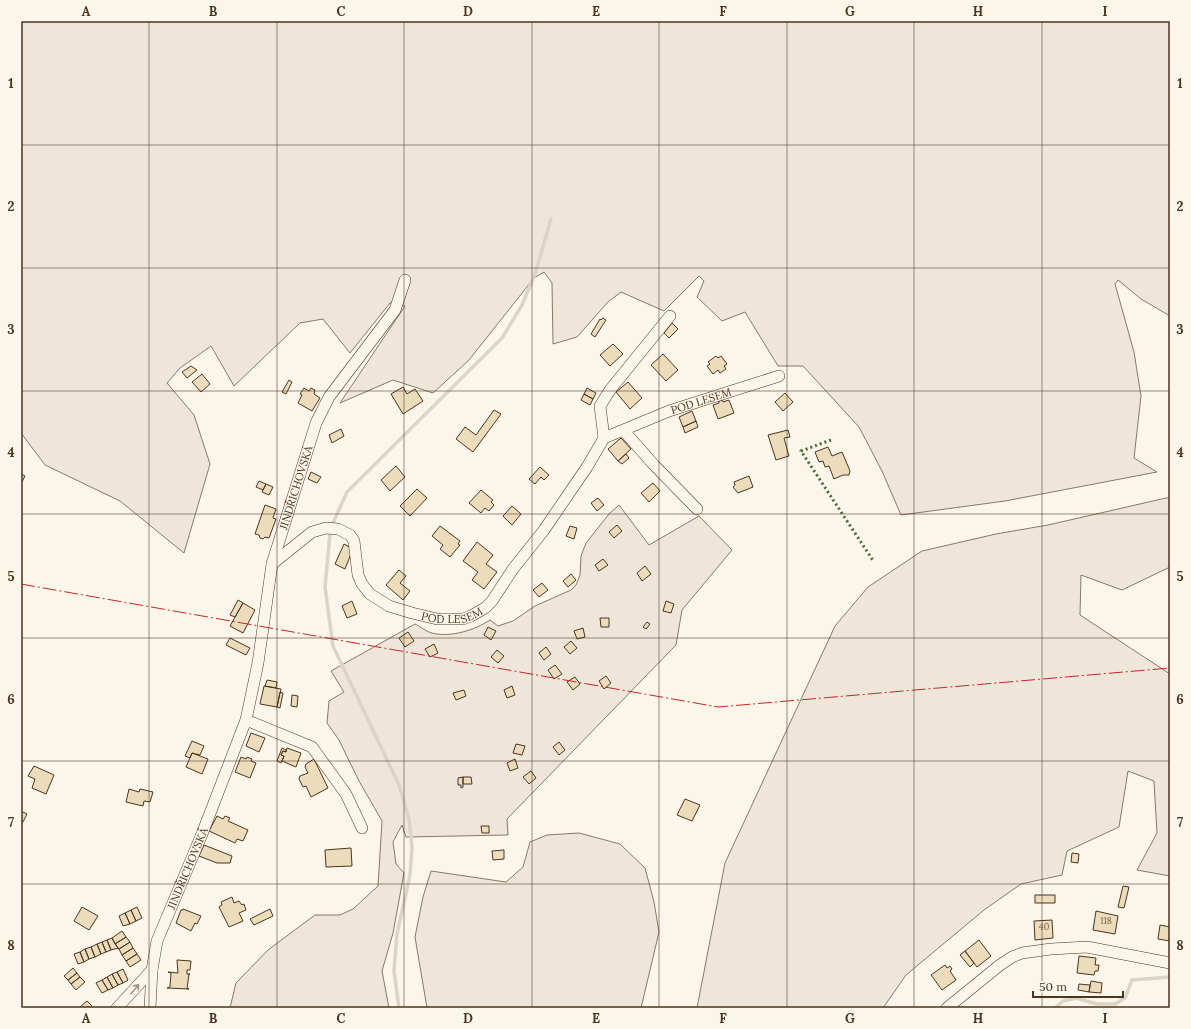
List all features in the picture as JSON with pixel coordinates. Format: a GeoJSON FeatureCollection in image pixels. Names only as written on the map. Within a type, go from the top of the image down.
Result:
{"type":"FeatureCollection","features":[{"type":"Feature","properties":{"kind":"street","name":"JINDŘICHOVSKÁ"},"geometry":{"type":"LineString","coordinates":[[150,1008],[152,970],[157,941],[202,834],[246,720],[258,662],[272,564],[316,423],[329,396],[395,310],[405,280]]}},
{"type":"Feature","properties":{"kind":"street"},"geometry":{"type":"LineString","coordinates":[[604,438],[600,406],[610,390],[670,316]]}},
{"type":"Feature","properties":{"kind":"street","name":"POD LESEM"},"geometry":{"type":"LineString","coordinates":[[272,564],[312,532],[326,528],[338,529],[350,535],[354,541],[358,576],[370,594],[389,606],[412,613],[437,619],[463,619],[485,608],[492,601],[513,569],[544,530],[604,438],[624,431],[669,411],[779,376]]}},
{"type":"Feature","properties":{"kind":"street"},"geometry":{"type":"LineString","coordinates":[[624,431],[654,465],[697,509]]}},
{"type":"Feature","properties":{"kind":"street"},"geometry":{"type":"LineString","coordinates":[[246,720],[312,747],[346,794],[362,828]]}},
{"type":"Feature","properties":{"kind":"street"},"geometry":{"type":"LineString","coordinates":[[947,1008],[1000,965],[1012,957],[1022,953],[1051,949],[1087,947],[1170,962]]}},
{"type":"Feature","properties":{"kind":"street"},"geometry":{"type":"LineString","coordinates":[[117,1008],[152,970]]}},
{"type":"Feature","properties":{"kind":"shaded area"},"geometry":{"type":"Polygon","coordinates":[[[21,21],[1170,21],[1170,316],[1141,299],[1118,280],[1115,284],[1134,352],[1141,396],[1134,458],[1157,472],[1005,501],[901,515],[882,471],[859,427],[803,366],[778,366],[745,312],[722,321],[697,297],[704,281],[699,276],[664,311],[621,292],[608,302],[577,337],[553,344],[552,283],[544,272],[534,278],[469,360],[433,393],[393,380],[340,403],[405,306],[390,303],[350,353],[323,319],[300,323],[234,386],[211,346],[180,368],[167,383],[194,415],[210,464],[184,553],[120,501],[45,465],[21,433],[21,21]]]}},
{"type":"Feature","properties":{"kind":"shaded area"},"geometry":{"type":"Polygon","coordinates":[[[1170,498],[1170,567],[1122,590],[1081,575],[1080,615],[1170,674],[1170,876],[1137,870],[1157,833],[1154,781],[1128,771],[1119,827],[1067,851],[1062,875],[1021,884],[984,910],[906,975],[883,1008],[697,1008],[725,863],[835,626],[868,587],[922,551],[996,534],[1048,525],[1170,498]]]}},
{"type":"Feature","properties":{"kind":"shaded area"},"geometry":{"type":"Polygon","coordinates":[[[619,505],[649,545],[699,516],[732,550],[682,610],[676,645],[507,819],[508,835],[406,837],[402,825],[393,842],[396,864],[404,873],[393,933],[382,971],[389,1008],[230,1008],[236,983],[268,950],[315,915],[340,915],[353,909],[378,886],[382,821],[359,781],[339,740],[327,723],[329,701],[344,692],[331,671],[415,624],[430,632],[439,634],[454,634],[470,630],[490,620],[498,626],[513,621],[535,606],[571,590],[576,585],[580,575],[581,556],[586,543],[609,514],[619,505]]]}},
{"type":"Feature","properties":{"kind":"shaded area"},"geometry":{"type":"Polygon","coordinates":[[[579,833],[620,844],[645,868],[654,902],[659,932],[641,1008],[427,1008],[415,937],[423,897],[431,871],[506,882],[523,867],[530,842],[547,835],[579,833]]]}},
{"type":"Feature","properties":{"kind":"building"},"geometry":{"type":"Polygon","coordinates":[[[603,318],[606,320],[595,337],[591,334],[600,319],[601,320],[603,318]]]}},
{"type":"Feature","properties":{"kind":"building"},"geometry":{"type":"Polygon","coordinates":[[[672,323],[678,329],[669,338],[664,333],[672,323]]]}},
{"type":"Feature","properties":{"kind":"building"},"geometry":{"type":"Polygon","coordinates":[[[613,344],[623,354],[610,366],[600,355],[613,344]]]}},
{"type":"Feature","properties":{"kind":"building"},"geometry":{"type":"Polygon","coordinates":[[[663,354],[678,370],[666,381],[651,365],[663,354]]]}},
{"type":"Feature","properties":{"kind":"building"},"geometry":{"type":"Polygon","coordinates":[[[716,356],[718,358],[721,356],[727,364],[724,366],[726,369],[720,373],[718,370],[713,374],[707,366],[710,364],[708,362],[716,356]]]}},
{"type":"Feature","properties":{"kind":"building"},"geometry":{"type":"Polygon","coordinates":[[[191,366],[197,370],[187,378],[182,372],[191,366]]]}},
{"type":"Feature","properties":{"kind":"building"},"geometry":{"type":"Polygon","coordinates":[[[202,374],[210,384],[201,392],[192,382],[202,374]]]}},
{"type":"Feature","properties":{"kind":"building"},"geometry":{"type":"Polygon","coordinates":[[[289,380],[292,382],[286,394],[282,392],[289,380]]]}},
{"type":"Feature","properties":{"kind":"building"},"geometry":{"type":"Polygon","coordinates":[[[628,382],[642,398],[630,409],[616,392],[628,382]]]}},
{"type":"Feature","properties":{"kind":"building"},"geometry":{"type":"Polygon","coordinates":[[[403,387],[407,394],[415,389],[423,401],[403,414],[391,394],[403,387]]]}},
{"type":"Feature","properties":{"kind":"building"},"geometry":{"type":"Polygon","coordinates":[[[304,388],[309,391],[311,388],[315,390],[314,394],[320,398],[312,411],[298,403],[302,395],[300,394],[304,388]]]}},
{"type":"Feature","properties":{"kind":"building"},"geometry":{"type":"Polygon","coordinates":[[[587,388],[596,393],[593,399],[584,394],[587,388]]]}},
{"type":"Feature","properties":{"kind":"building"},"geometry":{"type":"Polygon","coordinates":[[[785,393],[793,402],[783,411],[775,402],[785,393]]]}},
{"type":"Feature","properties":{"kind":"building"},"geometry":{"type":"Polygon","coordinates":[[[584,394],[593,399],[590,405],[581,400],[584,394]]]}},
{"type":"Feature","properties":{"kind":"building"},"geometry":{"type":"Polygon","coordinates":[[[722,400],[723,402],[729,400],[734,413],[718,419],[713,405],[722,400]]]}},
{"type":"Feature","properties":{"kind":"building"},"geometry":{"type":"Polygon","coordinates":[[[494,410],[501,414],[473,452],[456,439],[465,427],[476,435],[494,410]]]}},
{"type":"Feature","properties":{"kind":"building"},"geometry":{"type":"Polygon","coordinates":[[[692,411],[696,421],[683,427],[679,417],[692,411]]]}},
{"type":"Feature","properties":{"kind":"building"},"geometry":{"type":"Polygon","coordinates":[[[696,421],[698,427],[685,433],[683,427],[696,421]]]}},
{"type":"Feature","properties":{"kind":"building"},"geometry":{"type":"Polygon","coordinates":[[[341,429],[344,436],[332,443],[329,435],[341,429]]]}},
{"type":"Feature","properties":{"kind":"building"},"geometry":{"type":"Polygon","coordinates":[[[788,430],[790,437],[784,438],[789,456],[776,460],[768,435],[788,430]]]}},
{"type":"Feature","properties":{"kind":"building"},"geometry":{"type":"Polygon","coordinates":[[[621,438],[631,449],[618,461],[608,449],[621,438]]]}},
{"type":"Feature","properties":{"kind":"building"},"geometry":{"type":"Polygon","coordinates":[[[828,447],[832,456],[842,452],[850,471],[849,475],[843,475],[834,479],[829,466],[825,467],[823,461],[819,462],[815,452],[828,447]]]}},
{"type":"Feature","properties":{"kind":"building"},"geometry":{"type":"Polygon","coordinates":[[[626,454],[629,458],[622,464],[618,461],[626,454]]]}},
{"type":"Feature","properties":{"kind":"building"},"geometry":{"type":"Polygon","coordinates":[[[396,466],[405,477],[390,491],[381,480],[396,466]]]}},
{"type":"Feature","properties":{"kind":"building"},"geometry":{"type":"Polygon","coordinates":[[[540,467],[549,475],[544,480],[541,477],[535,484],[529,479],[540,467]]]}},
{"type":"Feature","properties":{"kind":"building"},"geometry":{"type":"Polygon","coordinates":[[[311,472],[321,477],[317,483],[308,479],[311,472]]]}},
{"type":"Feature","properties":{"kind":"building"},"geometry":{"type":"Polygon","coordinates":[[[21,474],[25,476],[22,482],[21,482],[21,474]]]}},
{"type":"Feature","properties":{"kind":"building"},"geometry":{"type":"Polygon","coordinates":[[[749,476],[753,487],[738,493],[733,487],[735,485],[734,482],[749,476]]]}},
{"type":"Feature","properties":{"kind":"building"},"geometry":{"type":"Polygon","coordinates":[[[259,481],[266,484],[263,490],[256,487],[259,481]]]}},
{"type":"Feature","properties":{"kind":"building"},"geometry":{"type":"Polygon","coordinates":[[[653,483],[660,491],[649,502],[641,493],[653,483]]]}},
{"type":"Feature","properties":{"kind":"building"},"geometry":{"type":"Polygon","coordinates":[[[266,484],[273,487],[269,495],[262,492],[266,484]]]}},
{"type":"Feature","properties":{"kind":"building"},"geometry":{"type":"Polygon","coordinates":[[[417,489],[427,498],[410,516],[400,506],[417,489]]]}},
{"type":"Feature","properties":{"kind":"building"},"geometry":{"type":"Polygon","coordinates":[[[481,490],[493,500],[491,502],[494,505],[489,511],[485,508],[481,513],[469,503],[481,490]]]}},
{"type":"Feature","properties":{"kind":"building"},"geometry":{"type":"Polygon","coordinates":[[[598,498],[604,505],[597,511],[591,503],[598,498]]]}},
{"type":"Feature","properties":{"kind":"building"},"geometry":{"type":"Polygon","coordinates":[[[265,505],[276,509],[273,518],[276,519],[269,538],[265,537],[263,539],[260,538],[259,535],[255,534],[265,505]]]}},
{"type":"Feature","properties":{"kind":"building"},"geometry":{"type":"Polygon","coordinates":[[[512,506],[521,514],[512,525],[503,516],[512,506]]]}},
{"type":"Feature","properties":{"kind":"building"},"geometry":{"type":"Polygon","coordinates":[[[617,525],[622,531],[614,538],[609,532],[617,525]]]}},
{"type":"Feature","properties":{"kind":"building"},"geometry":{"type":"Polygon","coordinates":[[[440,526],[460,541],[458,544],[460,545],[450,557],[440,549],[443,545],[432,536],[440,526]]]}},
{"type":"Feature","properties":{"kind":"building"},"geometry":{"type":"Polygon","coordinates":[[[570,526],[577,528],[574,539],[566,536],[570,526]]]}},
{"type":"Feature","properties":{"kind":"building"},"geometry":{"type":"Polygon","coordinates":[[[477,542],[493,555],[486,564],[497,572],[484,589],[472,580],[478,572],[463,561],[477,542]]]}},
{"type":"Feature","properties":{"kind":"building"},"geometry":{"type":"Polygon","coordinates":[[[344,544],[353,549],[345,569],[335,564],[344,544]]]}},
{"type":"Feature","properties":{"kind":"building"},"geometry":{"type":"Polygon","coordinates":[[[603,559],[608,565],[599,571],[595,565],[603,559]]]}},
{"type":"Feature","properties":{"kind":"building"},"geometry":{"type":"Polygon","coordinates":[[[645,566],[651,574],[642,581],[637,573],[645,566]]]}},
{"type":"Feature","properties":{"kind":"building"},"geometry":{"type":"Polygon","coordinates":[[[399,570],[406,576],[400,583],[410,591],[403,600],[386,585],[399,570]]]}},
{"type":"Feature","properties":{"kind":"building"},"geometry":{"type":"Polygon","coordinates":[[[571,574],[576,580],[568,587],[563,581],[571,574]]]}},
{"type":"Feature","properties":{"kind":"building"},"geometry":{"type":"Polygon","coordinates":[[[542,583],[548,590],[539,597],[533,590],[542,583]]]}},
{"type":"Feature","properties":{"kind":"building"},"geometry":{"type":"Polygon","coordinates":[[[238,600],[243,603],[235,617],[230,615],[238,600]]]}},
{"type":"Feature","properties":{"kind":"building"},"geometry":{"type":"Polygon","coordinates":[[[352,601],[357,614],[347,618],[342,606],[352,601]]]}},
{"type":"Feature","properties":{"kind":"building"},"geometry":{"type":"Polygon","coordinates":[[[666,601],[674,604],[671,613],[663,611],[666,601]]]}},
{"type":"Feature","properties":{"kind":"building"},"geometry":{"type":"Polygon","coordinates":[[[243,603],[255,610],[243,633],[230,626],[243,603]]]}},
{"type":"Feature","properties":{"kind":"building"},"geometry":{"type":"Polygon","coordinates":[[[600,618],[609,618],[609,627],[601,627],[600,618]]]}},
{"type":"Feature","properties":{"kind":"building"},"geometry":{"type":"Polygon","coordinates":[[[647,622],[650,624],[646,629],[643,627],[647,622]]]}},
{"type":"Feature","properties":{"kind":"building"},"geometry":{"type":"Polygon","coordinates":[[[488,627],[496,631],[491,640],[484,635],[488,627]]]}},
{"type":"Feature","properties":{"kind":"building"},"geometry":{"type":"Polygon","coordinates":[[[583,628],[585,637],[577,639],[574,631],[583,628]]]}},
{"type":"Feature","properties":{"kind":"building"},"geometry":{"type":"Polygon","coordinates":[[[408,632],[414,641],[405,647],[399,638],[408,632]]]}},
{"type":"Feature","properties":{"kind":"building"},"geometry":{"type":"Polygon","coordinates":[[[230,638],[250,648],[246,655],[226,645],[230,638]]]}},
{"type":"Feature","properties":{"kind":"building"},"geometry":{"type":"Polygon","coordinates":[[[571,641],[577,648],[570,654],[564,647],[571,641]]]}},
{"type":"Feature","properties":{"kind":"building"},"geometry":{"type":"Polygon","coordinates":[[[434,644],[438,653],[430,657],[425,649],[434,644]]]}},
{"type":"Feature","properties":{"kind":"building"},"geometry":{"type":"Polygon","coordinates":[[[546,647],[551,654],[544,660],[539,653],[546,647]]]}},
{"type":"Feature","properties":{"kind":"building"},"geometry":{"type":"Polygon","coordinates":[[[497,650],[504,656],[498,663],[491,657],[497,650]]]}},
{"type":"Feature","properties":{"kind":"building"},"geometry":{"type":"Polygon","coordinates":[[[555,665],[562,674],[554,679],[548,670],[555,665]]]}},
{"type":"Feature","properties":{"kind":"building"},"geometry":{"type":"Polygon","coordinates":[[[606,676],[611,683],[604,689],[599,681],[606,676]]]}},
{"type":"Feature","properties":{"kind":"building"},"geometry":{"type":"Polygon","coordinates":[[[575,677],[580,684],[573,690],[567,682],[575,677]]]}},
{"type":"Feature","properties":{"kind":"building"},"geometry":{"type":"Polygon","coordinates":[[[267,680],[277,682],[276,688],[265,686],[267,680]]]}},
{"type":"Feature","properties":{"kind":"building"},"geometry":{"type":"Polygon","coordinates":[[[264,686],[281,689],[277,707],[260,704],[264,686]]]}},
{"type":"Feature","properties":{"kind":"building"},"geometry":{"type":"Polygon","coordinates":[[[512,686],[515,695],[507,698],[504,690],[512,686]]]}},
{"type":"Feature","properties":{"kind":"building"},"geometry":{"type":"Polygon","coordinates":[[[464,690],[466,696],[456,700],[453,693],[464,690]]]}},
{"type":"Feature","properties":{"kind":"building"},"geometry":{"type":"Polygon","coordinates":[[[280,692],[283,693],[280,708],[277,707],[280,692]]]}},
{"type":"Feature","properties":{"kind":"building"},"geometry":{"type":"Polygon","coordinates":[[[292,695],[298,696],[297,707],[291,706],[292,695]]]}},
{"type":"Feature","properties":{"kind":"building"},"geometry":{"type":"Polygon","coordinates":[[[251,733],[265,738],[259,752],[246,746],[251,733]]]}},
{"type":"Feature","properties":{"kind":"building"},"geometry":{"type":"Polygon","coordinates":[[[192,741],[204,746],[200,755],[192,753],[190,758],[185,756],[192,741]]]}},
{"type":"Feature","properties":{"kind":"building"},"geometry":{"type":"Polygon","coordinates":[[[559,742],[565,750],[559,755],[553,747],[559,742]]]}},
{"type":"Feature","properties":{"kind":"building"},"geometry":{"type":"Polygon","coordinates":[[[516,744],[525,746],[522,755],[513,753],[516,744]]]}},
{"type":"Feature","properties":{"kind":"building"},"geometry":{"type":"Polygon","coordinates":[[[282,748],[286,750],[286,752],[283,751],[281,755],[284,756],[281,763],[277,761],[282,748]]]}},
{"type":"Feature","properties":{"kind":"building"},"geometry":{"type":"Polygon","coordinates":[[[287,748],[301,753],[296,767],[282,761],[284,756],[281,755],[283,751],[286,752],[287,748]]]}},
{"type":"Feature","properties":{"kind":"building"},"geometry":{"type":"Polygon","coordinates":[[[192,753],[208,759],[202,774],[186,767],[192,753]]]}},
{"type":"Feature","properties":{"kind":"building"},"geometry":{"type":"Polygon","coordinates":[[[241,757],[252,759],[251,761],[256,763],[250,778],[235,772],[241,757]]]}},
{"type":"Feature","properties":{"kind":"building"},"geometry":{"type":"Polygon","coordinates":[[[314,759],[328,788],[311,797],[306,786],[303,787],[299,779],[300,776],[308,773],[305,767],[306,764],[314,759]]]}},
{"type":"Feature","properties":{"kind":"building"},"geometry":{"type":"Polygon","coordinates":[[[515,759],[518,768],[510,771],[507,763],[515,759]]]}},
{"type":"Feature","properties":{"kind":"building"},"geometry":{"type":"Polygon","coordinates":[[[34,766],[54,775],[46,794],[32,788],[35,779],[28,776],[34,766]]]}},
{"type":"Feature","properties":{"kind":"building"},"geometry":{"type":"Polygon","coordinates":[[[531,771],[536,778],[529,784],[523,777],[531,771]]]}},
{"type":"Feature","properties":{"kind":"building"},"geometry":{"type":"Polygon","coordinates":[[[463,777],[471,777],[472,784],[463,784],[463,777]]]}},
{"type":"Feature","properties":{"kind":"building"},"geometry":{"type":"Polygon","coordinates":[[[463,777],[463,787],[461,788],[461,785],[458,785],[458,778],[463,777]]]}},
{"type":"Feature","properties":{"kind":"building"},"geometry":{"type":"Polygon","coordinates":[[[129,789],[139,792],[140,789],[153,792],[150,802],[144,801],[143,806],[126,802],[129,789]]]}},
{"type":"Feature","properties":{"kind":"building"},"geometry":{"type":"Polygon","coordinates":[[[685,799],[700,805],[692,821],[677,815],[685,799]]]}},
{"type":"Feature","properties":{"kind":"building"},"geometry":{"type":"Polygon","coordinates":[[[21,811],[27,814],[23,822],[21,821],[21,811]]]}},
{"type":"Feature","properties":{"kind":"building"},"geometry":{"type":"Polygon","coordinates":[[[217,816],[223,819],[225,816],[230,818],[228,821],[248,830],[243,841],[237,839],[235,843],[209,831],[217,816]]]}},
{"type":"Feature","properties":{"kind":"building"},"geometry":{"type":"Polygon","coordinates":[[[481,826],[489,826],[489,833],[482,833],[481,826]]]}},
{"type":"Feature","properties":{"kind":"building"},"geometry":{"type":"Polygon","coordinates":[[[204,845],[232,856],[230,863],[217,863],[199,856],[204,845]]]}},
{"type":"Feature","properties":{"kind":"building"},"geometry":{"type":"Polygon","coordinates":[[[351,848],[352,866],[326,867],[325,850],[351,848]]]}},
{"type":"Feature","properties":{"kind":"building"},"geometry":{"type":"Polygon","coordinates":[[[504,850],[504,859],[493,860],[492,851],[504,850]]]}},
{"type":"Feature","properties":{"kind":"building"},"geometry":{"type":"Polygon","coordinates":[[[1072,853],[1079,854],[1078,863],[1071,862],[1072,853]]]}},
{"type":"Feature","properties":{"kind":"building"},"geometry":{"type":"Polygon","coordinates":[[[1123,886],[1129,887],[1124,908],[1118,907],[1123,886]]]}},
{"type":"Feature","properties":{"kind":"building"},"geometry":{"type":"Polygon","coordinates":[[[1035,895],[1055,895],[1055,903],[1035,903],[1035,895]]]}},
{"type":"Feature","properties":{"kind":"building"},"geometry":{"type":"Polygon","coordinates":[[[232,897],[234,903],[239,901],[242,905],[244,904],[246,910],[239,913],[243,921],[229,927],[219,907],[222,905],[221,902],[232,897]]]}},
{"type":"Feature","properties":{"kind":"building"},"geometry":{"type":"Polygon","coordinates":[[[82,907],[98,916],[89,930],[74,921],[82,907]]]}},
{"type":"Feature","properties":{"kind":"building"},"geometry":{"type":"Polygon","coordinates":[[[137,907],[142,918],[136,921],[131,910],[137,907]]]}},
{"type":"Feature","properties":{"kind":"building"},"geometry":{"type":"Polygon","coordinates":[[[183,909],[201,916],[191,931],[176,923],[181,910],[183,909]]]}},
{"type":"Feature","properties":{"kind":"building"},"geometry":{"type":"Polygon","coordinates":[[[270,909],[273,916],[254,925],[250,919],[270,909]]]}},
{"type":"Feature","properties":{"kind":"building"},"geometry":{"type":"Polygon","coordinates":[[[131,910],[136,921],[130,924],[125,913],[131,910]]]}},
{"type":"Feature","properties":{"kind":"building"},"geometry":{"type":"Polygon","coordinates":[[[1096,911],[1118,916],[1115,934],[1093,930],[1096,911]]]}},
{"type":"Feature","properties":{"kind":"building"},"geometry":{"type":"Polygon","coordinates":[[[125,913],[130,924],[123,926],[119,916],[125,913]]]}},
{"type":"Feature","properties":{"kind":"building"},"geometry":{"type":"Polygon","coordinates":[[[1052,920],[1053,938],[1035,940],[1034,921],[1052,920]]]}},
{"type":"Feature","properties":{"kind":"building"},"geometry":{"type":"Polygon","coordinates":[[[1160,925],[1170,927],[1170,941],[1158,939],[1160,925]]]}},
{"type":"Feature","properties":{"kind":"building"},"geometry":{"type":"Polygon","coordinates":[[[122,931],[126,937],[115,944],[112,938],[122,931]]]}},
{"type":"Feature","properties":{"kind":"building"},"geometry":{"type":"Polygon","coordinates":[[[126,937],[130,942],[119,949],[115,944],[126,937]]]}},
{"type":"Feature","properties":{"kind":"building"},"geometry":{"type":"Polygon","coordinates":[[[112,938],[118,948],[111,950],[107,940],[112,938]]]}},
{"type":"Feature","properties":{"kind":"building"},"geometry":{"type":"Polygon","coordinates":[[[107,940],[111,950],[106,952],[102,942],[107,940]]]}},
{"type":"Feature","properties":{"kind":"building"},"geometry":{"type":"Polygon","coordinates":[[[979,940],[991,956],[977,967],[965,951],[979,940]]]}},
{"type":"Feature","properties":{"kind":"building"},"geometry":{"type":"Polygon","coordinates":[[[102,942],[106,952],[101,954],[97,944],[102,942]]]}},
{"type":"Feature","properties":{"kind":"building"},"geometry":{"type":"Polygon","coordinates":[[[130,942],[133,948],[122,955],[119,949],[130,942]]]}},
{"type":"Feature","properties":{"kind":"building"},"geometry":{"type":"Polygon","coordinates":[[[97,944],[101,954],[95,957],[91,947],[97,944]]]}},
{"type":"Feature","properties":{"kind":"building"},"geometry":{"type":"Polygon","coordinates":[[[91,947],[95,957],[89,959],[85,949],[91,947]]]}},
{"type":"Feature","properties":{"kind":"building"},"geometry":{"type":"Polygon","coordinates":[[[133,948],[137,954],[126,961],[122,955],[133,948]]]}},
{"type":"Feature","properties":{"kind":"building"},"geometry":{"type":"Polygon","coordinates":[[[85,949],[89,959],[84,962],[80,952],[85,949]]]}},
{"type":"Feature","properties":{"kind":"building"},"geometry":{"type":"Polygon","coordinates":[[[965,951],[974,963],[970,967],[960,955],[965,951]]]}},
{"type":"Feature","properties":{"kind":"building"},"geometry":{"type":"Polygon","coordinates":[[[80,952],[84,962],[78,964],[74,954],[80,952]]]}},
{"type":"Feature","properties":{"kind":"building"},"geometry":{"type":"Polygon","coordinates":[[[137,954],[141,960],[130,967],[126,961],[137,954]]]}},
{"type":"Feature","properties":{"kind":"building"},"geometry":{"type":"Polygon","coordinates":[[[1079,956],[1096,958],[1095,965],[1099,965],[1098,971],[1095,971],[1094,975],[1077,973],[1079,956]]]}},
{"type":"Feature","properties":{"kind":"building"},"geometry":{"type":"Polygon","coordinates":[[[177,960],[191,961],[190,970],[187,970],[187,974],[189,974],[187,989],[167,988],[170,987],[171,973],[168,972],[178,973],[177,960]]]}},
{"type":"Feature","properties":{"kind":"building"},"geometry":{"type":"Polygon","coordinates":[[[945,965],[947,968],[950,966],[952,969],[950,971],[956,980],[942,990],[931,975],[945,965]]]}},
{"type":"Feature","properties":{"kind":"building"},"geometry":{"type":"Polygon","coordinates":[[[73,968],[77,973],[68,980],[64,976],[73,968]]]}},
{"type":"Feature","properties":{"kind":"building"},"geometry":{"type":"Polygon","coordinates":[[[123,969],[128,980],[123,983],[117,972],[123,969]]]}},
{"type":"Feature","properties":{"kind":"building"},"geometry":{"type":"Polygon","coordinates":[[[117,972],[123,983],[118,985],[112,974],[117,972]]]}},
{"type":"Feature","properties":{"kind":"building"},"geometry":{"type":"Polygon","coordinates":[[[77,973],[80,977],[71,984],[68,980],[77,973]]]}},
{"type":"Feature","properties":{"kind":"building"},"geometry":{"type":"Polygon","coordinates":[[[112,974],[118,985],[113,988],[107,977],[112,974]]]}},
{"type":"Feature","properties":{"kind":"building"},"geometry":{"type":"Polygon","coordinates":[[[80,977],[85,982],[76,990],[71,984],[80,977]]]}},
{"type":"Feature","properties":{"kind":"building"},"geometry":{"type":"Polygon","coordinates":[[[107,977],[113,988],[108,990],[102,980],[107,977]]]}},
{"type":"Feature","properties":{"kind":"building"},"geometry":{"type":"Polygon","coordinates":[[[102,980],[108,990],[102,993],[96,983],[102,980]]]}},
{"type":"Feature","properties":{"kind":"building"},"geometry":{"type":"Polygon","coordinates":[[[1091,981],[1102,983],[1101,993],[1089,992],[1091,981]]]}},
{"type":"Feature","properties":{"kind":"building"},"geometry":{"type":"Polygon","coordinates":[[[1079,984],[1090,985],[1089,992],[1078,990],[1079,984]]]}},
{"type":"Feature","properties":{"kind":"building"},"geometry":{"type":"Polygon","coordinates":[[[87,1001],[92,1006],[90,1008],[79,1008],[87,1001]]]}},
{"type":"Feature","properties":{"kind":"waterway"},"geometry":{"type":"LineString","coordinates":[[333,523],[347,492],[502,338],[522,305],[535,274],[551,219]]}},
{"type":"Feature","properties":{"kind":"waterway"},"geometry":{"type":"LineString","coordinates":[[330,534],[325,587],[333,646],[399,785],[409,819],[412,848],[410,875],[397,934],[394,971],[399,1008]]}},
{"type":"Feature","properties":{"kind":"waterway"},"geometry":{"type":"LineString","coordinates":[[1055,1008],[1063,1001],[1076,998],[1097,1004],[1115,1004],[1125,998],[1132,980],[1170,977]]}},
{"type":"Feature","properties":{"kind":"hedge"},"geometry":{"type":"LineString","coordinates":[[831,440],[801,451],[874,562]]}},
{"type":"Feature","properties":{"kind":"power"},"geometry":{"type":"LineString","coordinates":[[21,584],[718,707],[1170,668]]}}]}
